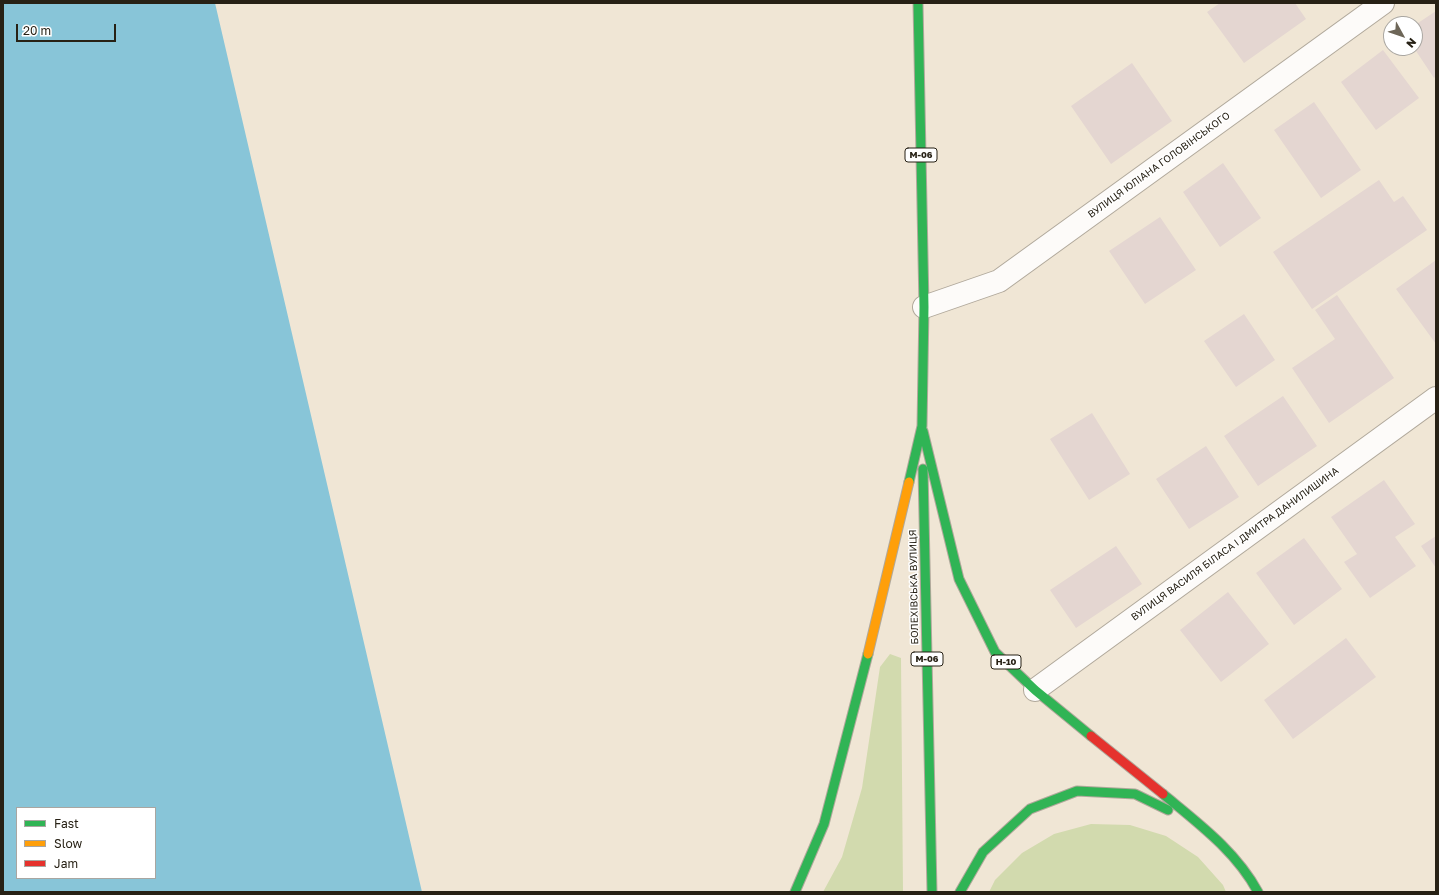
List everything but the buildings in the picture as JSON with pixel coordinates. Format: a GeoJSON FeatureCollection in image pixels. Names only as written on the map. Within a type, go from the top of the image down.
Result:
{"type":"FeatureCollection","features":[{"type":"Feature","properties":{"kind":"highway","name":"М-06"},"geometry":{"type":"LineString","coordinates":[[918,3],[924,307],[922,426]]}},
{"type":"Feature","properties":{"kind":"highway","name":"Н-10"},"geometry":{"type":"LineString","coordinates":[[922,426],[959,579],[995,652],[1035,690],[1200,825],[1230,852],[1251,879],[1258,892]]}},
{"type":"Feature","properties":{"kind":"highway"},"geometry":{"type":"LineString","coordinates":[[795,892],[824,824],[857,700],[922,426]]}},
{"type":"Feature","properties":{"kind":"highway","name":"БОЛЕХІВСЬКА ВУЛИЦЯ"},"geometry":{"type":"LineString","coordinates":[[922,426],[932,892]]}},
{"type":"Feature","properties":{"kind":"highway","name":"Н-10"},"geometry":{"type":"LineString","coordinates":[[960,892],[983,852],[1030,809],[1077,791],[1135,794],[1200,825]]}},
{"type":"Feature","properties":{"kind":"street","name":"ВУЛИЦЯ ЮЛІАНА ГОЛОВІНСЬКОГО"},"geometry":{"type":"LineString","coordinates":[[924,307],[999,281],[1383,3]]}},
{"type":"Feature","properties":{"kind":"street","name":"ВУЛИЦЯ ВАСИЛЯ БІЛАСА І ДМИТРА ДАНИЛИШИНА"},"geometry":{"type":"LineString","coordinates":[[1035,690],[1436,398]]}},
{"type":"Feature","properties":{"kind":"green space"},"geometry":{"type":"Polygon","coordinates":[[[890,654],[901,658],[903,892],[823,892],[842,857],[862,788],[880,667],[890,654]]]}},
{"type":"Feature","properties":{"kind":"green space"},"geometry":{"type":"Polygon","coordinates":[[[1091,824],[1130,825],[1166,836],[1198,857],[1223,885],[1226,892],[989,892],[995,880],[1022,853],[1054,834],[1091,824]]]}},
{"type":"Feature","properties":{"kind":"water"},"geometry":{"type":"Polygon","coordinates":[[[3,3],[215,3],[422,892],[3,892],[3,3]]]}},
{"type":"Feature","properties":{"kind":"traffic: fast"},"geometry":{"type":"LineString","coordinates":[[909,482],[922,426],[924,307],[918,3]]}},
{"type":"Feature","properties":{"kind":"traffic: fast"},"geometry":{"type":"LineString","coordinates":[[923,431],[959,579],[995,652],[1035,690],[1091,736]]}},
{"type":"Feature","properties":{"kind":"traffic: fast"},"geometry":{"type":"LineString","coordinates":[[923,469],[932,892]]}},
{"type":"Feature","properties":{"kind":"traffic: fast"},"geometry":{"type":"LineString","coordinates":[[795,892],[824,824],[868,654]]}},
{"type":"Feature","properties":{"kind":"traffic: fast"},"geometry":{"type":"LineString","coordinates":[[960,892],[983,852],[1030,809],[1077,791],[1135,794],[1168,810]]}},
{"type":"Feature","properties":{"kind":"traffic: fast"},"geometry":{"type":"LineString","coordinates":[[1163,794],[1203,827],[1228,851],[1239,863],[1258,892]]}},
{"type":"Feature","properties":{"kind":"traffic: slow"},"geometry":{"type":"LineString","coordinates":[[868,654],[909,482]]}},
{"type":"Feature","properties":{"kind":"traffic: jam"},"geometry":{"type":"LineString","coordinates":[[1091,736],[1163,794]]}}]}
